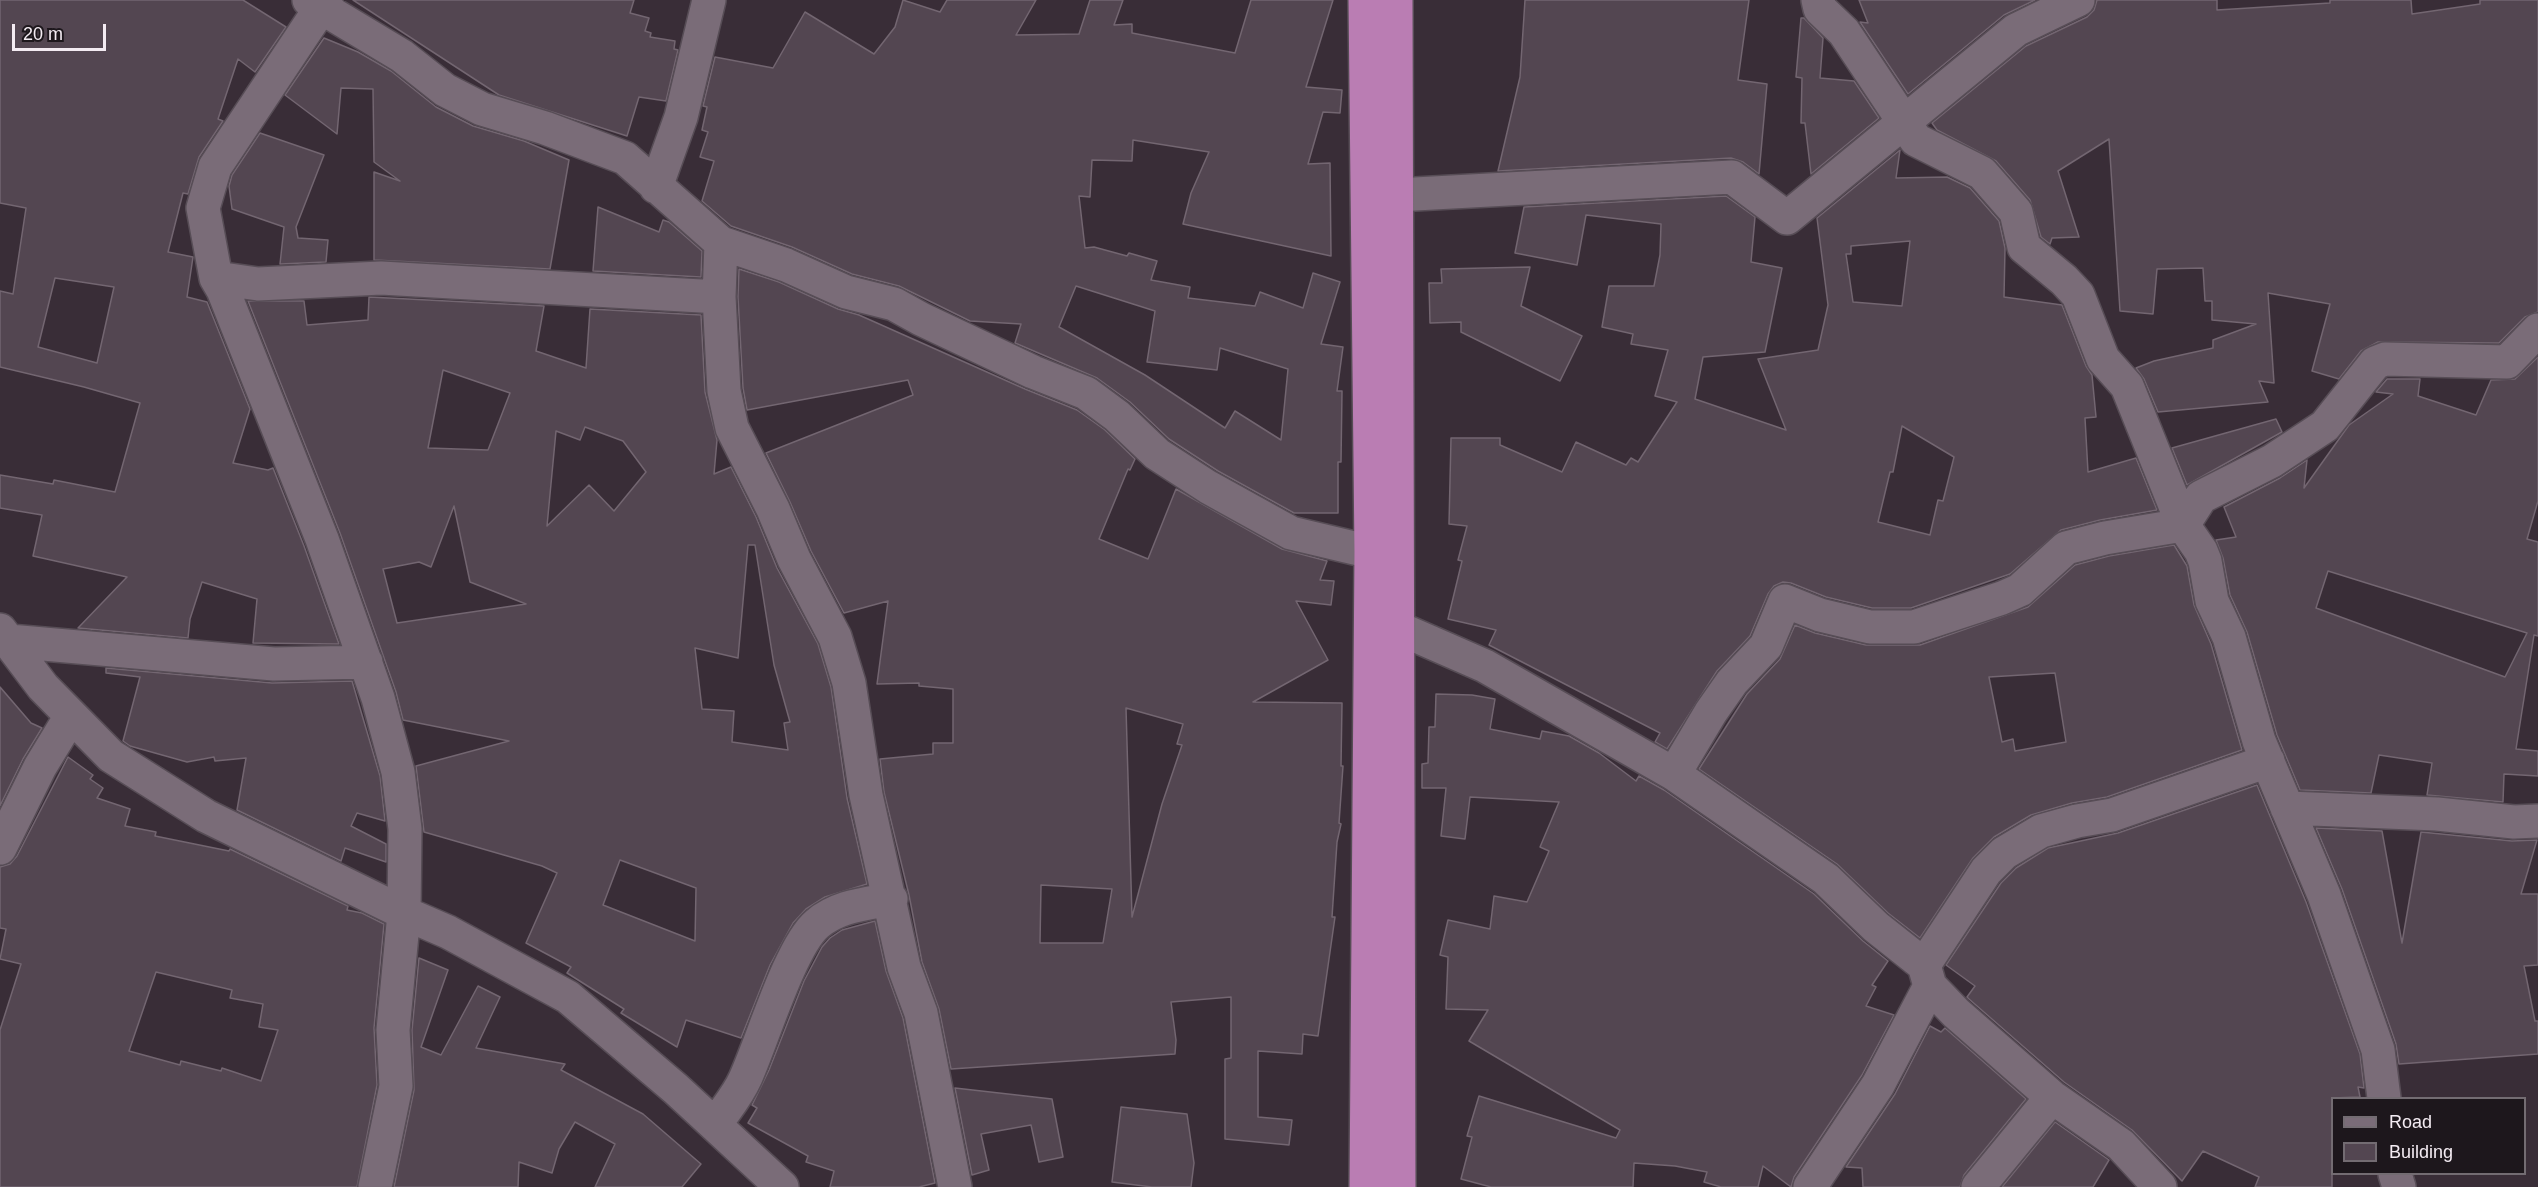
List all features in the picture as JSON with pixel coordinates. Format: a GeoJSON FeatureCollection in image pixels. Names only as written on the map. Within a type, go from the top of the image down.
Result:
{"type":"FeatureCollection","features":[{"type":"Feature","properties":{"kind":"highway"},"geometry":{"type":"LineString","coordinates":[[1365,0],[1371,552],[1366,1187]]}},
{"type":"Feature","properties":{"kind":"highway"},"geometry":{"type":"LineString","coordinates":[[1396,0],[1399,1187]]}},
{"type":"Feature","properties":{"kind":"street"},"geometry":{"type":"LineString","coordinates":[[656,187],[681,117],[709,0]]}},
{"type":"Feature","properties":{"kind":"street"},"geometry":{"type":"LineString","coordinates":[[1818,0],[1820,9],[1844,32],[1916,140],[1982,173],[2016,212],[2024,247],[2064,280],[2078,295],[2103,359],[2127,386],[2183,525],[2201,551],[2205,561],[2212,601],[2229,637],[2259,741],[2324,895],[2378,1050],[2384,1097]]}},
{"type":"Feature","properties":{"kind":"street"},"geometry":{"type":"LineString","coordinates":[[1396,195],[1732,177],[1787,218],[2016,30],[2078,0]]}},
{"type":"Feature","properties":{"kind":"street"},"geometry":{"type":"LineString","coordinates":[[375,1187],[396,1086],[393,1030],[404,913],[405,829],[398,772],[366,662],[322,539],[223,290],[216,278],[203,208],[215,167],[318,3],[402,56],[446,90],[482,109],[544,128],[625,158],[721,243],[786,265],[846,291],[894,304],[921,320],[1086,393],[1117,416],[1157,454],[1208,487],[1291,533],[1371,552]]}},
{"type":"Feature","properties":{"kind":"street"},"geometry":{"type":"LineString","coordinates":[[721,243],[719,297],[724,391],[732,428],[773,509],[794,559],[835,637],[849,683],[866,795],[904,967],[921,1013],[955,1187]]}},
{"type":"Feature","properties":{"kind":"street"},"geometry":{"type":"LineString","coordinates":[[216,278],[258,284],[381,278],[719,297]]}},
{"type":"Feature","properties":{"kind":"street"},"geometry":{"type":"LineString","coordinates":[[1674,774],[1726,689],[1766,646],[1785,601],[1820,615],[1870,627],[1914,627],[2002,598],[2020,590],[2066,548],[2105,538],[2183,525],[2201,497],[2272,461],[2325,426],[2375,363],[2385,359],[2507,362],[2538,330]]}},
{"type":"Feature","properties":{"kind":"street"},"geometry":{"type":"LineString","coordinates":[[1398,628],[1485,666],[1674,774],[1826,879],[1927,976],[1956,1013],[2052,1097],[2121,1145],[2160,1187]]}},
{"type":"Feature","properties":{"kind":"street"},"geometry":{"type":"LineString","coordinates":[[4,636],[274,664],[366,662]]}},
{"type":"Feature","properties":{"kind":"street"},"geometry":{"type":"LineString","coordinates":[[4,636],[43,687],[111,756],[206,816],[404,913],[448,932],[568,997],[715,1125],[782,1187]]}},
{"type":"Feature","properties":{"kind":"street"},"geometry":{"type":"LineString","coordinates":[[0,848],[40,767],[71,716]]}},
{"type":"Feature","properties":{"kind":"street"},"geometry":{"type":"LineString","coordinates":[[1810,1187],[1878,1085],[1927,976],[1986,871],[2004,853],[2041,831],[2077,821],[2112,815],[2268,761]]}},
{"type":"Feature","properties":{"kind":"street"},"geometry":{"type":"LineString","coordinates":[[2287,808],[2437,814],[2514,822],[2538,821]]}},
{"type":"Feature","properties":{"kind":"street"},"geometry":{"type":"LineString","coordinates":[[715,1125],[744,1082],[802,942],[815,925],[846,908],[891,900]]}},
{"type":"Feature","properties":{"kind":"street"},"geometry":{"type":"LineString","coordinates":[[1978,1187],[2052,1097]]}},
{"type":"Feature","properties":{"kind":"building"},"geometry":{"type":"Polygon","coordinates":[[[0,0],[243,0],[286,27],[255,72],[238,59],[218,119],[223,121],[199,157],[188,194],[183,193],[168,252],[193,257],[187,297],[207,302],[250,409],[233,463],[268,470],[273,468],[339,644],[253,643],[257,599],[202,582],[190,619],[188,638],[78,628],[127,577],[33,556],[42,515],[0,508],[0,475],[53,484],[54,480],[115,492],[140,403],[0,367],[0,291],[13,294],[26,208],[0,203],[0,0]],[[55,278],[38,347],[97,363],[114,287],[55,278]]]}},
{"type":"Feature","properties":{"kind":"building"},"geometry":{"type":"Polygon","coordinates":[[[353,0],[634,0],[630,13],[649,18],[645,31],[651,33],[650,37],[675,41],[674,49],[678,50],[666,101],[639,97],[627,136],[499,95],[353,0]]]}},
{"type":"Feature","properties":{"kind":"building"},"geometry":{"type":"Polygon","coordinates":[[[903,0],[940,12],[947,0],[1036,0],[1016,35],[1079,34],[1090,0],[1123,0],[1114,25],[1132,24],[1132,33],[1235,53],[1251,0],[1333,0],[1306,87],[1342,90],[1340,113],[1323,112],[1308,164],[1330,163],[1331,256],[1183,224],[1191,193],[1209,152],[1133,140],[1132,161],[1092,160],[1090,197],[1079,196],[1085,248],[1094,247],[1127,256],[1129,253],[1157,261],[1151,280],[1190,287],[1188,298],[1255,306],[1260,292],[1303,308],[1313,273],[1340,282],[1321,344],[1343,347],[1337,391],[1342,391],[1338,513],[1294,513],[1218,471],[1169,439],[1130,402],[1097,378],[1015,343],[1021,324],[970,321],[899,286],[852,274],[792,247],[731,226],[702,201],[714,161],[700,157],[708,132],[702,130],[707,107],[703,106],[715,57],[773,68],[805,12],[874,54],[895,27],[903,0]],[[1076,286],[1059,327],[1145,375],[1225,428],[1235,411],[1281,440],[1288,369],[1220,348],[1217,370],[1147,362],[1155,311],[1076,286]]]}},
{"type":"Feature","properties":{"kind":"building"},"geometry":{"type":"Polygon","coordinates":[[[1525,0],[1749,0],[1738,80],[1767,84],[1759,174],[1743,162],[1731,158],[1498,171],[1520,77],[1525,0]]]}},
{"type":"Feature","properties":{"kind":"building"},"geometry":{"type":"Polygon","coordinates":[[[1859,0],[2035,0],[2004,15],[1908,94],[1860,22],[1868,23],[1859,0]]]}},
{"type":"Feature","properties":{"kind":"building"},"geometry":{"type":"Polygon","coordinates":[[[2097,0],[2217,0],[2217,10],[2330,3],[2330,0],[2411,0],[2412,14],[2480,4],[2480,0],[2538,0],[2538,312],[2525,317],[2499,343],[2378,342],[2361,351],[2339,379],[2312,371],[2330,304],[2268,293],[2274,383],[2259,381],[2268,402],[2158,412],[2144,379],[2136,368],[2154,361],[2213,348],[2213,340],[2256,324],[2212,320],[2212,301],[2205,301],[2203,268],[2157,269],[2153,314],[2120,311],[2109,139],[2058,171],[2079,237],[2052,238],[2050,244],[2041,237],[2030,200],[1996,161],[1937,130],[1932,123],[2026,46],[2087,17],[2094,10],[2097,0]]]}},
{"type":"Feature","properties":{"kind":"building"},"geometry":{"type":"Polygon","coordinates":[[[1801,18],[1804,18],[1823,38],[1820,78],[1854,81],[1879,118],[1811,174],[1805,123],[1801,123],[1802,78],[1796,77],[1801,18]]]}},
{"type":"Feature","properties":{"kind":"building"},"geometry":{"type":"Polygon","coordinates":[[[324,38],[358,52],[391,71],[436,107],[473,126],[524,141],[569,160],[550,269],[374,260],[374,172],[400,181],[374,162],[373,89],[341,88],[337,134],[285,95],[324,38]]]}},
{"type":"Feature","properties":{"kind":"building"},"geometry":{"type":"Polygon","coordinates":[[[260,133],[324,155],[296,227],[298,238],[328,240],[326,262],[280,264],[284,227],[232,209],[229,186],[232,175],[260,133]]]}},
{"type":"Feature","properties":{"kind":"building"},"geometry":{"type":"Polygon","coordinates":[[[1900,150],[1896,178],[1947,177],[1970,188],[1999,221],[2005,248],[2004,297],[2062,305],[2086,366],[2092,375],[2096,417],[2085,418],[2088,472],[2136,458],[2157,510],[2100,520],[2061,530],[2010,574],[1911,608],[1872,608],[1826,597],[1791,583],[1783,582],[1774,586],[1768,594],[1750,636],[1717,671],[1667,749],[1655,742],[1660,733],[1489,645],[1496,630],[1448,619],[1462,561],[1458,560],[1467,526],[1449,524],[1451,438],[1500,438],[1500,445],[1562,472],[1576,442],[1626,465],[1631,458],[1638,462],[1677,402],[1655,396],[1668,350],[1631,344],[1633,334],[1602,327],[1609,286],[1654,286],[1660,255],[1661,224],[1586,215],[1577,265],[1515,253],[1524,207],[1726,196],[1755,217],[1751,262],[1782,268],[1765,352],[1703,357],[1695,399],[1786,430],[1758,359],[1818,350],[1828,305],[1817,218],[1900,150]],[[1910,241],[1851,246],[1851,254],[1846,254],[1853,302],[1902,306],[1910,241]],[[1902,426],[1893,472],[1890,472],[1878,522],[1930,535],[1938,500],[1943,501],[1954,457],[1902,426]]]}},
{"type":"Feature","properties":{"kind":"building"},"geometry":{"type":"Polygon","coordinates":[[[598,207],[659,232],[663,220],[669,222],[702,251],[701,277],[593,271],[598,207]]]}},
{"type":"Feature","properties":{"kind":"building"},"geometry":{"type":"Polygon","coordinates":[[[1530,267],[1521,306],[1582,336],[1560,381],[1461,332],[1461,322],[1430,323],[1429,283],[1442,283],[1441,269],[1530,267]]]}},
{"type":"Feature","properties":{"kind":"building"},"geometry":{"type":"Polygon","coordinates":[[[739,269],[779,282],[838,309],[859,315],[1077,410],[1105,430],[1135,459],[1130,470],[1128,469],[1099,539],[1148,559],[1176,489],[1282,549],[1327,561],[1320,580],[1334,581],[1331,605],[1296,601],[1328,660],[1253,702],[1342,703],[1341,766],[1343,766],[1339,823],[1341,824],[1337,842],[1332,917],[1335,917],[1318,1036],[1303,1034],[1302,1054],[1258,1051],[1258,1117],[1292,1120],[1289,1145],[1225,1139],[1225,1059],[1231,1058],[1231,997],[1171,1002],[1176,1040],[1175,1054],[951,1069],[939,1009],[922,962],[909,895],[884,792],[880,759],[933,754],[933,743],[953,743],[953,689],[919,686],[919,683],[877,684],[888,601],[844,613],[811,551],[766,453],[913,395],[908,380],[747,410],[743,388],[738,297],[739,269]],[[1126,708],[1132,917],[1162,804],[1182,745],[1177,744],[1183,724],[1126,708]],[[1041,885],[1040,943],[1103,943],[1112,889],[1041,885]]]}},
{"type":"Feature","properties":{"kind":"building"},"geometry":{"type":"Polygon","coordinates":[[[369,297],[544,306],[536,351],[586,368],[590,309],[701,315],[705,392],[717,440],[714,474],[731,467],[756,517],[777,568],[818,644],[831,687],[847,798],[867,884],[825,897],[806,909],[793,923],[770,965],[741,1038],[686,1020],[677,1047],[621,1013],[624,1009],[567,973],[571,967],[526,943],[557,873],[542,866],[424,832],[416,766],[509,741],[403,720],[396,692],[340,533],[248,301],[304,301],[307,325],[368,320],[369,297]],[[443,370],[428,448],[488,450],[510,393],[443,370]],[[585,427],[580,440],[556,431],[547,526],[589,485],[614,511],[646,472],[623,441],[585,427]],[[454,506],[431,567],[419,562],[383,569],[397,623],[526,604],[470,582],[454,506]],[[748,545],[738,658],[695,648],[702,709],[734,711],[732,742],[788,750],[784,723],[790,722],[774,665],[755,545],[748,545]],[[620,860],[603,905],[695,941],[696,888],[620,860]]]}},
{"type":"Feature","properties":{"kind":"building"},"geometry":{"type":"Polygon","coordinates":[[[2538,357],[2538,501],[2527,539],[2538,542],[2538,636],[2534,635],[2516,749],[2538,751],[2538,776],[2504,774],[2503,802],[2427,795],[2432,763],[2379,755],[2371,793],[2300,790],[2277,735],[2247,632],[2230,595],[2223,558],[2216,540],[2236,537],[2224,507],[2280,478],[2307,460],[2304,488],[2349,425],[2393,394],[2376,392],[2387,379],[2420,379],[2418,396],[2476,415],[2491,380],[2515,379],[2538,357]],[[2328,571],[2316,608],[2505,677],[2527,633],[2328,571]]]}},
{"type":"Feature","properties":{"kind":"building"},"geometry":{"type":"Polygon","coordinates":[[[2276,419],[2282,432],[2187,485],[2172,448],[2276,419]]]}},
{"type":"Feature","properties":{"kind":"building"},"geometry":{"type":"Polygon","coordinates":[[[2174,545],[2187,566],[2194,605],[2211,644],[2242,750],[2107,797],[2072,803],[2031,815],[1994,837],[1973,858],[1920,938],[1888,913],[1837,864],[1699,769],[1747,694],[1780,659],[1795,625],[1815,633],[1866,645],[1920,645],[2028,607],[2075,565],[2109,556],[2174,545]],[[2055,673],[1989,677],[2002,742],[2013,739],[2015,751],[2066,742],[2055,673]]]}},
{"type":"Feature","properties":{"kind":"building"},"geometry":{"type":"Polygon","coordinates":[[[106,668],[272,683],[352,681],[380,776],[385,821],[357,813],[351,826],[386,844],[386,862],[345,848],[341,861],[237,810],[246,758],[215,761],[214,757],[187,762],[130,746],[123,741],[140,677],[106,673],[106,668]]]}},
{"type":"Feature","properties":{"kind":"building"},"geometry":{"type":"Polygon","coordinates":[[[0,687],[31,723],[42,728],[23,759],[0,806],[0,687]]]}},
{"type":"Feature","properties":{"kind":"building"},"geometry":{"type":"Polygon","coordinates":[[[1436,694],[1472,695],[1495,699],[1490,729],[1540,739],[1542,731],[1569,736],[1599,753],[1636,781],[1639,776],[1664,790],[1814,894],[1863,941],[1888,961],[1872,985],[1876,987],[1866,1006],[1894,1015],[1862,1075],[1794,1177],[1791,1187],[1763,1166],[1758,1187],[1721,1187],[1704,1182],[1707,1172],[1675,1166],[1634,1163],[1633,1187],[1491,1187],[1461,1179],[1472,1137],[1467,1136],[1479,1096],[1616,1138],[1620,1130],[1469,1041],[1488,1010],[1446,1009],[1448,957],[1440,955],[1448,920],[1490,929],[1494,896],[1527,902],[1549,851],[1540,847],[1559,802],[1470,797],[1465,839],[1441,836],[1446,788],[1422,788],[1422,764],[1428,763],[1429,727],[1435,727],[1436,694]]]}},
{"type":"Feature","properties":{"kind":"building"},"geometry":{"type":"Polygon","coordinates":[[[68,757],[93,775],[90,779],[103,788],[97,798],[130,809],[125,826],[156,832],[155,836],[229,851],[230,849],[348,906],[347,910],[362,913],[384,924],[374,1028],[377,1085],[357,1187],[0,1187],[0,1030],[21,964],[0,959],[6,929],[0,928],[0,867],[10,864],[17,856],[68,757]],[[156,972],[129,1051],[180,1065],[181,1061],[221,1071],[222,1068],[261,1081],[278,1030],[259,1027],[263,1004],[230,998],[232,990],[156,972]]]}},
{"type":"Feature","properties":{"kind":"building"},"geometry":{"type":"Polygon","coordinates":[[[2257,785],[2306,902],[2360,1054],[2364,1088],[2358,1087],[2360,1097],[2331,1097],[2332,1187],[2255,1187],[2259,1177],[2203,1151],[2182,1181],[2132,1130],[2064,1082],[1969,999],[1967,997],[1975,986],[1946,965],[2001,883],[2016,868],[2048,848],[2118,833],[2257,785]]]}},
{"type":"Feature","properties":{"kind":"building"},"geometry":{"type":"Polygon","coordinates":[[[2316,828],[2382,831],[2402,943],[2421,832],[2512,841],[2537,840],[2521,894],[2538,894],[2538,965],[2524,966],[2535,1021],[2538,1021],[2538,1054],[2399,1064],[2396,1044],[2342,889],[2316,828]]]}},
{"type":"Feature","properties":{"kind":"building"},"geometry":{"type":"Polygon","coordinates":[[[875,921],[886,971],[903,1018],[935,1183],[919,1187],[830,1187],[834,1171],[806,1162],[808,1156],[748,1123],[757,1108],[752,1105],[769,1070],[804,981],[822,947],[842,930],[875,921]]]}},
{"type":"Feature","properties":{"kind":"building"},"geometry":{"type":"Polygon","coordinates":[[[419,958],[448,970],[421,1047],[441,1055],[478,986],[500,997],[476,1048],[565,1064],[561,1070],[643,1114],[701,1164],[682,1187],[595,1187],[615,1144],[575,1122],[559,1149],[552,1173],[519,1162],[518,1187],[394,1187],[414,1090],[412,1030],[419,958]]]}},
{"type":"Feature","properties":{"kind":"building"},"geometry":{"type":"Polygon","coordinates":[[[1930,1026],[1941,1032],[1945,1028],[2026,1099],[1964,1175],[1960,1187],[1863,1187],[1862,1168],[1846,1167],[1895,1094],[1930,1026]]]}},
{"type":"Feature","properties":{"kind":"building"},"geometry":{"type":"Polygon","coordinates":[[[955,1088],[1052,1099],[1063,1157],[1039,1162],[1031,1125],[981,1134],[989,1170],[972,1175],[955,1088]]]}},
{"type":"Feature","properties":{"kind":"building"},"geometry":{"type":"Polygon","coordinates":[[[1121,1107],[1187,1114],[1194,1163],[1191,1187],[1152,1187],[1112,1182],[1121,1107]]]}},
{"type":"Feature","properties":{"kind":"building"},"geometry":{"type":"Polygon","coordinates":[[[2055,1122],[2109,1160],[2093,1187],[2002,1187],[2055,1122]]]}}]}
